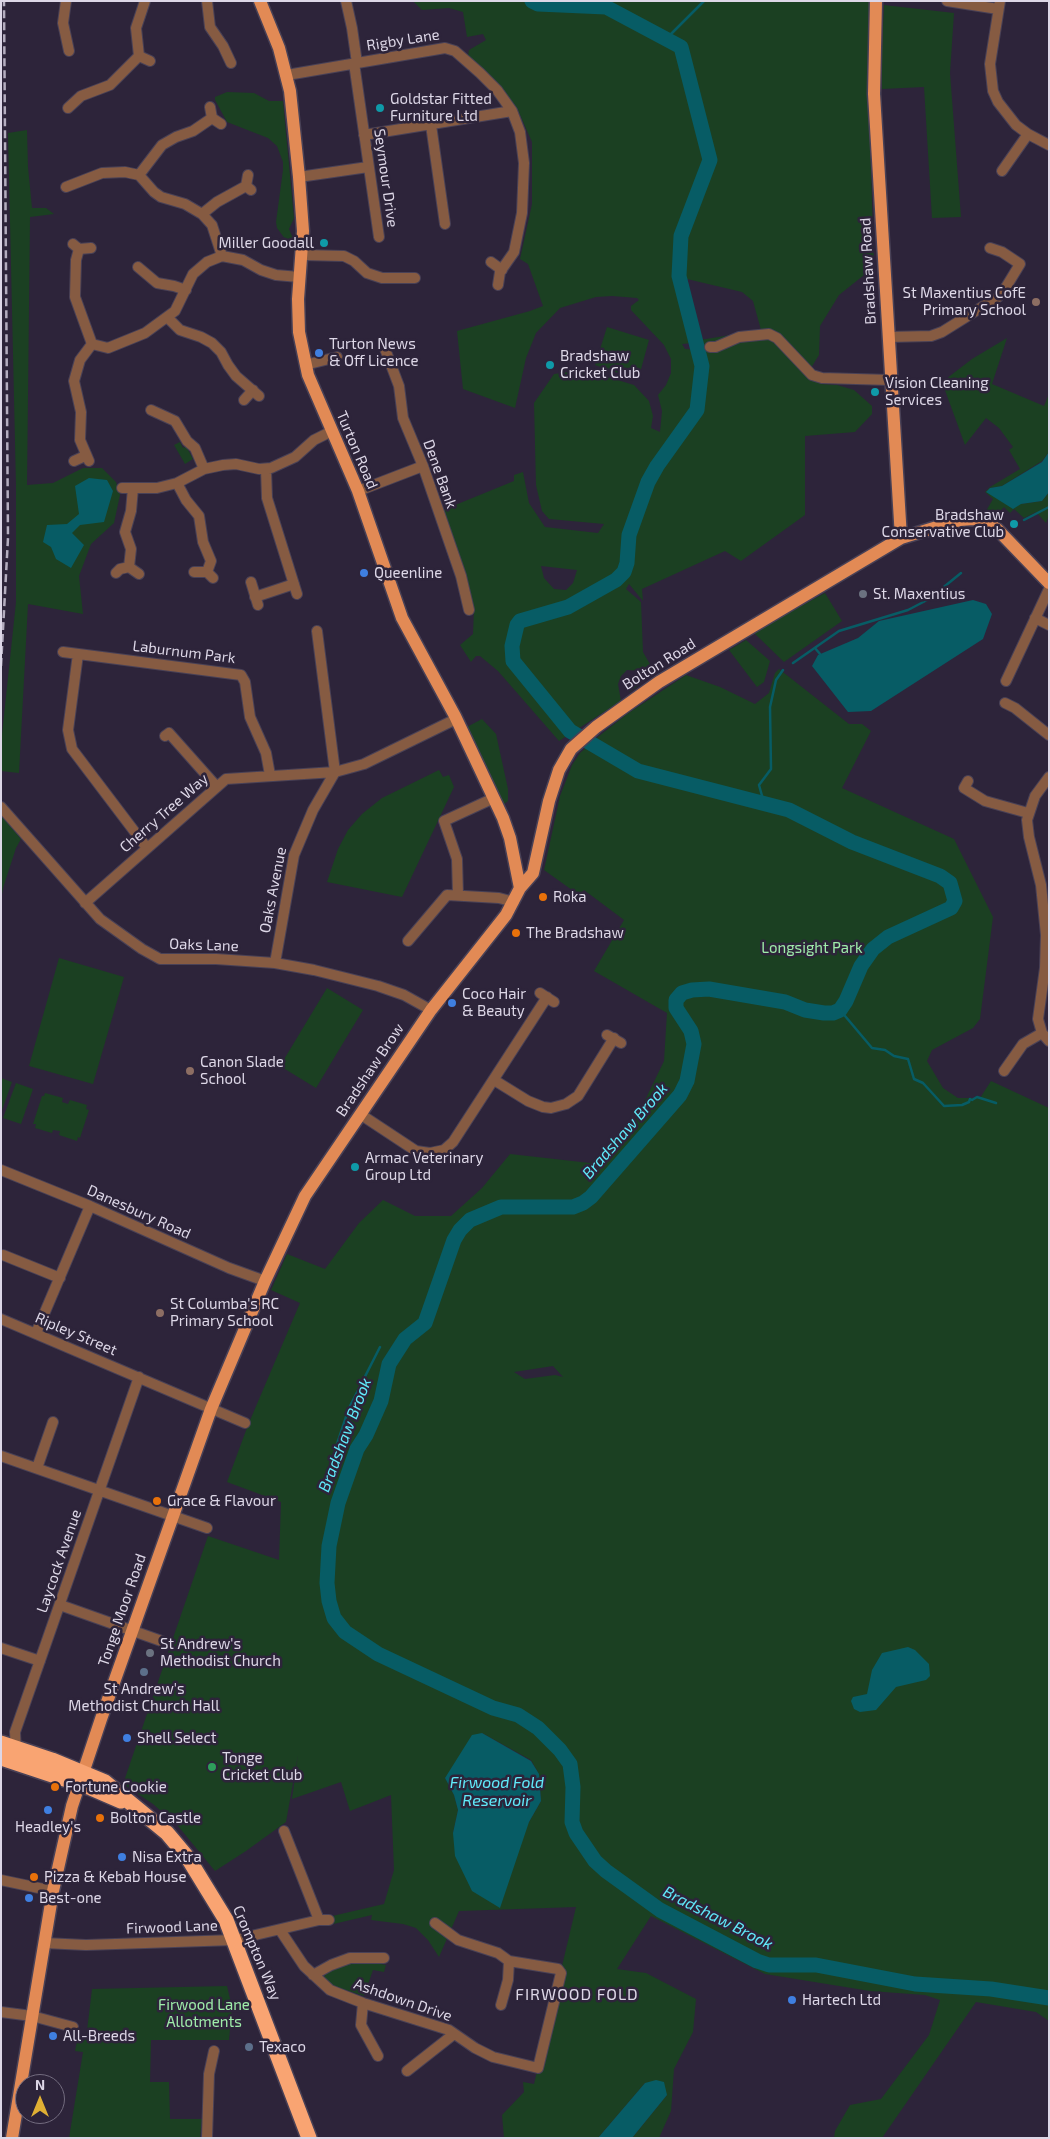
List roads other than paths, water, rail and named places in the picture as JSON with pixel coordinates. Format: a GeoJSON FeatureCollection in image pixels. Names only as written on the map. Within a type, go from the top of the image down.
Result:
{"type":"FeatureCollection","features":[{"type":"Feature","properties":{"kind":"highway","name":"Crompton Way"},"geometry":{"type":"LineString","coordinates":[[1,1743],[11,1751],[81,1778],[134,1806],[166,1833],[188,1858],[226,1920],[309,2138]]}},
{"type":"Feature","properties":{"kind":"highway","name":"Crompton Way"},"geometry":{"type":"LineString","coordinates":[[1,1758],[81,1778]]}},
{"type":"Feature","properties":{"kind":"main road","name":"Turton Road"},"geometry":{"type":"LineString","coordinates":[[260,1],[279,48],[287,75],[303,231],[298,299],[299,332],[310,383],[358,491],[387,580],[402,618],[456,718],[494,798],[510,838],[520,888]]}},
{"type":"Feature","properties":{"kind":"main road","name":"Bradshaw Road"},"geometry":{"type":"LineString","coordinates":[[876,1],[874,94],[901,538]]}},
{"type":"Feature","properties":{"kind":"main road","name":"Bolton Road"},"geometry":{"type":"LineString","coordinates":[[520,888],[533,873],[549,801],[560,770],[571,749],[596,726],[659,682],[901,538],[960,520],[973,519],[986,522],[997,529],[1049,583]]}},
{"type":"Feature","properties":{"kind":"main road","name":"Bradshaw Brow"},"geometry":{"type":"LineString","coordinates":[[265,1281],[305,1196],[431,1010],[514,902],[520,888]]}},
{"type":"Feature","properties":{"kind":"main road","name":"Tonge Moor Road"},"geometry":{"type":"LineString","coordinates":[[12,2138],[53,1891],[66,1829],[81,1778],[211,1409],[265,1281]]}},
{"type":"Feature","properties":{"kind":"street"},"geometry":{"type":"LineString","coordinates":[[66,1],[63,23],[70,46]]}},
{"type":"Feature","properties":{"kind":"street"},"geometry":{"type":"LineString","coordinates":[[139,56],[136,28],[145,1]]}},
{"type":"Feature","properties":{"kind":"street"},"geometry":{"type":"LineString","coordinates":[[206,1],[210,27],[225,58]]}},
{"type":"Feature","properties":{"kind":"street","name":"Seymour Drive"},"geometry":{"type":"LineString","coordinates":[[346,1],[352,28],[368,167],[379,237]]}},
{"type":"Feature","properties":{"kind":"street"},"geometry":{"type":"LineString","coordinates":[[947,1],[999,5],[990,64],[993,91],[1006,114],[1028,134],[1049,145]]}},
{"type":"Feature","properties":{"kind":"street","name":"Rigby Lane"},"geometry":{"type":"LineString","coordinates":[[287,75],[450,49],[497,90],[512,111],[523,145],[525,185],[522,213],[514,252],[499,276],[498,285]]}},
{"type":"Feature","properties":{"kind":"street"},"geometry":{"type":"LineString","coordinates":[[139,56],[150,62]]}},
{"type":"Feature","properties":{"kind":"street"},"geometry":{"type":"LineString","coordinates":[[68,108],[106,88],[139,56]]}},
{"type":"Feature","properties":{"kind":"street"},"geometry":{"type":"LineString","coordinates":[[364,135],[512,111]]}},
{"type":"Feature","properties":{"kind":"street"},"geometry":{"type":"LineString","coordinates":[[139,175],[162,145],[176,137],[193,131],[214,116]]}},
{"type":"Feature","properties":{"kind":"street"},"geometry":{"type":"LineString","coordinates":[[431,124],[445,224]]}},
{"type":"Feature","properties":{"kind":"street"},"geometry":{"type":"LineString","coordinates":[[1002,172],[1028,134]]}},
{"type":"Feature","properties":{"kind":"street"},"geometry":{"type":"LineString","coordinates":[[299,178],[368,167]]}},
{"type":"Feature","properties":{"kind":"street"},"geometry":{"type":"LineString","coordinates":[[63,186],[102,173],[120,172],[139,175],[154,192],[162,197],[185,204],[202,214],[212,225],[222,256]]}},
{"type":"Feature","properties":{"kind":"street"},"geometry":{"type":"LineString","coordinates":[[202,214],[217,202],[248,188],[248,175]]}},
{"type":"Feature","properties":{"kind":"street"},"geometry":{"type":"LineString","coordinates":[[91,248],[76,247],[75,297],[92,344],[102,348],[114,346],[145,333],[175,311],[193,274],[207,262],[222,256],[243,260],[261,270],[276,275],[299,277]]}},
{"type":"Feature","properties":{"kind":"street"},"geometry":{"type":"LineString","coordinates":[[888,337],[931,336],[959,322],[998,297],[1020,264],[1002,252],[990,248]]}},
{"type":"Feature","properties":{"kind":"street"},"geometry":{"type":"LineString","coordinates":[[302,255],[350,258],[372,276],[402,281],[415,278]]}},
{"type":"Feature","properties":{"kind":"street"},"geometry":{"type":"LineString","coordinates":[[491,262],[502,270]]}},
{"type":"Feature","properties":{"kind":"street"},"geometry":{"type":"LineString","coordinates":[[138,267],[146,280],[186,290]]}},
{"type":"Feature","properties":{"kind":"street"},"geometry":{"type":"LineString","coordinates":[[167,317],[180,330],[201,337],[212,343],[221,352],[230,368],[256,393],[244,400]]}},
{"type":"Feature","properties":{"kind":"street"},"geometry":{"type":"LineString","coordinates":[[710,347],[716,347],[739,337],[768,334],[777,338],[812,375],[822,378],[890,380]]}},
{"type":"Feature","properties":{"kind":"street"},"geometry":{"type":"LineString","coordinates":[[74,461],[87,458],[80,440],[81,412],[74,381],[80,360],[92,344]]}},
{"type":"Feature","properties":{"kind":"street","name":"Dene Bank"},"geometry":{"type":"LineString","coordinates":[[385,349],[400,386],[402,418],[423,466],[461,576],[470,610]]}},
{"type":"Feature","properties":{"kind":"street"},"geometry":{"type":"LineString","coordinates":[[305,365],[337,357]]}},
{"type":"Feature","properties":{"kind":"street"},"geometry":{"type":"LineString","coordinates":[[151,410],[164,412],[175,422],[187,441],[196,448],[204,469]]}},
{"type":"Feature","properties":{"kind":"street"},"geometry":{"type":"LineString","coordinates":[[129,567],[132,549],[125,532],[132,511],[127,488],[158,488],[178,483],[204,469],[230,464],[266,469],[295,457],[314,440],[332,431]]}},
{"type":"Feature","properties":{"kind":"street"},"geometry":{"type":"LineString","coordinates":[[358,491],[423,466]]}},
{"type":"Feature","properties":{"kind":"street"},"geometry":{"type":"LineString","coordinates":[[251,582],[257,601],[296,589],[267,498],[266,469]]}},
{"type":"Feature","properties":{"kind":"street"},"geometry":{"type":"LineString","coordinates":[[178,483],[186,500],[199,516],[203,542],[211,561],[210,575],[194,572]]}},
{"type":"Feature","properties":{"kind":"street"},"geometry":{"type":"LineString","coordinates":[[116,573],[120,569],[129,567],[139,574]]}},
{"type":"Feature","properties":{"kind":"street"},"geometry":{"type":"LineString","coordinates":[[1006,681],[1049,589]]}},
{"type":"Feature","properties":{"kind":"street"},"geometry":{"type":"LineString","coordinates":[[1035,618],[1049,625]]}},
{"type":"Feature","properties":{"kind":"street"},"geometry":{"type":"LineString","coordinates":[[317,630],[336,772],[364,764],[456,718]]}},
{"type":"Feature","properties":{"kind":"street","name":"Laburnum Park"},"geometry":{"type":"LineString","coordinates":[[63,652],[241,675],[245,682],[250,717],[266,753],[270,775]]}},
{"type":"Feature","properties":{"kind":"street"},"geometry":{"type":"LineString","coordinates":[[78,654],[68,730],[72,749],[147,848]]}},
{"type":"Feature","properties":{"kind":"street"},"geometry":{"type":"LineString","coordinates":[[1005,703],[1018,704],[1049,735]]}},
{"type":"Feature","properties":{"kind":"street"},"geometry":{"type":"LineString","coordinates":[[165,736],[169,733],[217,787]]}},
{"type":"Feature","properties":{"kind":"street","name":"Cherry Tree Way"},"geometry":{"type":"LineString","coordinates":[[85,903],[217,787],[231,777],[336,772]]}},
{"type":"Feature","properties":{"kind":"street","name":"Oaks Avenue"},"geometry":{"type":"LineString","coordinates":[[275,963],[294,855],[300,836],[336,772]]}},
{"type":"Feature","properties":{"kind":"street"},"geometry":{"type":"LineString","coordinates":[[1004,1071],[1014,1054],[1023,1044],[1045,1037],[1038,1019],[1038,1011],[1045,968],[1047,909],[1028,828],[1028,814],[1035,796],[1049,777]]}},
{"type":"Feature","properties":{"kind":"street"},"geometry":{"type":"LineString","coordinates":[[968,781],[964,788],[985,801],[1028,814]]}},
{"type":"Feature","properties":{"kind":"street"},"geometry":{"type":"LineString","coordinates":[[458,894],[457,858],[444,821],[494,798]]}},
{"type":"Feature","properties":{"kind":"street","name":"Oaks Lane"},"geometry":{"type":"LineString","coordinates":[[1,808],[85,903],[108,926],[160,959],[216,959],[275,963],[332,974],[378,986],[404,995],[431,1010]]}},
{"type":"Feature","properties":{"kind":"street"},"geometry":{"type":"LineString","coordinates":[[408,941],[447,895],[458,894],[514,902]]}},
{"type":"Feature","properties":{"kind":"street"},"geometry":{"type":"LineString","coordinates":[[360,1114],[409,1148],[423,1153],[444,1150],[453,1142],[547,998]]}},
{"type":"Feature","properties":{"kind":"street"},"geometry":{"type":"LineString","coordinates":[[494,1080],[528,1101],[543,1107],[551,1108],[566,1104],[578,1096],[614,1039]]}},
{"type":"Feature","properties":{"kind":"street","name":"Danesbury Road"},"geometry":{"type":"LineString","coordinates":[[1,1170],[90,1206],[229,1268],[265,1281]]}},
{"type":"Feature","properties":{"kind":"street"},"geometry":{"type":"LineString","coordinates":[[36,1333],[90,1206]]}},
{"type":"Feature","properties":{"kind":"street"},"geometry":{"type":"LineString","coordinates":[[3,1255],[60,1278]]}},
{"type":"Feature","properties":{"kind":"street","name":"Ripley Street"},"geometry":{"type":"LineString","coordinates":[[1,1318],[245,1423]]}},
{"type":"Feature","properties":{"kind":"street","name":"Laycock Avenue"},"geometry":{"type":"LineString","coordinates":[[11,1751],[15,1732],[139,1377]]}},
{"type":"Feature","properties":{"kind":"street"},"geometry":{"type":"LineString","coordinates":[[37,1468],[53,1422]]}},
{"type":"Feature","properties":{"kind":"street"},"geometry":{"type":"LineString","coordinates":[[1,1456],[207,1528]]}},
{"type":"Feature","properties":{"kind":"street"},"geometry":{"type":"LineString","coordinates":[[60,1605],[167,1643]]}},
{"type":"Feature","properties":{"kind":"street"},"geometry":{"type":"LineString","coordinates":[[1,1648],[40,1660]]}},
{"type":"Feature","properties":{"kind":"street","name":"Firwood Lane"},"geometry":{"type":"LineString","coordinates":[[44,1944],[86,1945],[234,1940],[324,1920],[284,1831]]}},
{"type":"Feature","properties":{"kind":"street"},"geometry":{"type":"LineString","coordinates":[[1,1880],[53,1891]]}},
{"type":"Feature","properties":{"kind":"street"},"geometry":{"type":"LineString","coordinates":[[435,1923],[458,1940],[498,1953],[510,1961],[502,2005]]}},
{"type":"Feature","properties":{"kind":"street","name":"Ashdown Drive"},"geometry":{"type":"LineString","coordinates":[[280,1930],[312,1976],[330,1990],[363,2003],[449,2030],[475,2048],[493,2056],[538,2068],[561,1973],[558,1969],[510,1961]]}},
{"type":"Feature","properties":{"kind":"street"},"geometry":{"type":"LineString","coordinates":[[312,1976],[331,1965],[350,1958],[384,1958]]}},
{"type":"Feature","properties":{"kind":"street"},"geometry":{"type":"LineString","coordinates":[[363,2003],[361,2025],[378,2056]]}},
{"type":"Feature","properties":{"kind":"street"},"geometry":{"type":"LineString","coordinates":[[1,2012],[32,2016],[73,2027]]}},
{"type":"Feature","properties":{"kind":"street"},"geometry":{"type":"LineString","coordinates":[[407,2071],[454,2034]]}},
{"type":"Feature","properties":{"kind":"street"},"geometry":{"type":"LineString","coordinates":[[206,2138],[208,2079],[214,2051]]}},
{"type":"Feature","properties":{"kind":"water"},"geometry":{"type":"Polygon","coordinates":[[[1049,452],[1049,492],[1042,501],[1021,504],[1013,509],[986,492],[990,488],[1002,486],[1042,462],[1049,452]]]}},
{"type":"Feature","properties":{"kind":"water"},"geometry":{"type":"Polygon","coordinates":[[[89,478],[107,480],[113,491],[104,522],[80,525],[72,533],[84,545],[71,568],[56,559],[51,547],[43,542],[47,525],[67,524],[79,514],[75,486],[89,478]]]}},
{"type":"Feature","properties":{"kind":"water"},"geometry":{"type":"Polygon","coordinates":[[[973,600],[986,604],[992,614],[983,639],[871,711],[848,712],[812,666],[818,655],[858,638],[879,621],[973,600]]]}},
{"type":"Feature","properties":{"kind":"water"},"geometry":{"type":"Polygon","coordinates":[[[908,1647],[915,1650],[929,1664],[930,1676],[926,1680],[896,1687],[876,1710],[860,1712],[854,1709],[851,1701],[853,1697],[867,1694],[872,1670],[882,1653],[908,1647]]]}},
{"type":"Feature","properties":{"kind":"water","name":"Firwood Fold Reservoir"},"geometry":{"type":"Polygon","coordinates":[[[482,1733],[531,1761],[539,1774],[541,1801],[529,1822],[500,1908],[472,1891],[455,1856],[453,1833],[458,1810],[454,1795],[445,1778],[472,1735],[482,1733]]]}},
{"type":"Feature","properties":{"kind":"water"},"geometry":{"type":"Polygon","coordinates":[[[656,2080],[664,2082],[667,2095],[632,2138],[598,2138],[645,2083],[656,2080]]]}},
{"type":"Feature","properties":{"kind":"waterway","name":"Bradshaw Brook"},"geometry":{"type":"LineString","coordinates":[[532,1],[538,4],[606,7],[681,47],[710,160],[681,236],[679,276],[702,366],[697,410],[657,466],[648,482],[629,535],[627,563],[624,572],[616,580],[568,607],[520,621],[517,625],[512,646],[513,661],[570,731],[638,771],[789,810],[852,842],[940,876],[950,883],[955,901],[951,908],[888,937],[873,949],[861,966],[846,1001],[840,1010],[833,1013],[805,1010],[785,1002],[709,989],[692,990],[682,993],[676,1000],[676,1008],[691,1031],[694,1044],[687,1081],[680,1095],[591,1197],[573,1207],[501,1207],[470,1220],[460,1230],[454,1240],[425,1323],[405,1339],[389,1364],[381,1401],[366,1435],[357,1449],[338,1503],[329,1546],[327,1583],[329,1601],[334,1618],[345,1632],[378,1654],[493,1708],[518,1715],[538,1728],[560,1750],[570,1764],[573,1787],[572,1822],[576,1833],[595,1861],[660,1910],[757,1961],[769,1965],[816,1965],[915,1984],[991,1989],[1049,1998]]}},
{"type":"Feature","properties":{"kind":"waterway"},"geometry":{"type":"LineString","coordinates":[[666,39],[704,1]]}},
{"type":"Feature","properties":{"kind":"waterway"},"geometry":{"type":"LineString","coordinates":[[1024,520],[1049,507]]}},
{"type":"Feature","properties":{"kind":"waterway"},"geometry":{"type":"LineString","coordinates":[[793,663],[839,631],[908,610],[929,599],[961,573]]}},
{"type":"Feature","properties":{"kind":"waterway"},"geometry":{"type":"LineString","coordinates":[[815,648],[820,654]]}},
{"type":"Feature","properties":{"kind":"waterway"},"geometry":{"type":"LineString","coordinates":[[764,803],[759,785],[771,769],[770,707],[776,680],[783,670]]}},
{"type":"Feature","properties":{"kind":"waterway"},"geometry":{"type":"LineString","coordinates":[[840,1010],[872,1048],[885,1050],[894,1056],[908,1059],[914,1079],[923,1083],[944,1106],[962,1105],[969,1102],[970,1099],[972,1100],[977,1097],[996,1103]]}},
{"type":"Feature","properties":{"kind":"waterway"},"geometry":{"type":"LineString","coordinates":[[335,1450],[349,1408],[380,1347]]}},
{"type":"Feature","properties":{"kind":"railway"},"geometry":{"type":"LineString","coordinates":[[1,666],[8,538],[4,1]]}},
{"type":"Feature","properties":{"kind":"place","name":"Goldstar Fitted Furniture Ltd"},"geometry":{"type":"Point","coordinates":[380,108]}},
{"type":"Feature","properties":{"kind":"place","name":"Miller Goodall"},"geometry":{"type":"Point","coordinates":[324,243]}},
{"type":"Feature","properties":{"kind":"place","name":"St Maxentius CofE Primary School"},"geometry":{"type":"Point","coordinates":[1036,302]}},
{"type":"Feature","properties":{"kind":"place","name":"Turton News & Off Licence"},"geometry":{"type":"Point","coordinates":[319,353]}},
{"type":"Feature","properties":{"kind":"place","name":"Bradshaw Cricket Club"},"geometry":{"type":"Point","coordinates":[550,365]}},
{"type":"Feature","properties":{"kind":"place","name":"Vision Cleaning Services"},"geometry":{"type":"Point","coordinates":[875,392]}},
{"type":"Feature","properties":{"kind":"place","name":"Bradshaw Conservative Club"},"geometry":{"type":"Point","coordinates":[1014,524]}},
{"type":"Feature","properties":{"kind":"place","name":"Queenline"},"geometry":{"type":"Point","coordinates":[364,573]}},
{"type":"Feature","properties":{"kind":"place","name":"St. Maxentius"},"geometry":{"type":"Point","coordinates":[863,594]}},
{"type":"Feature","properties":{"kind":"place","name":"Roka"},"geometry":{"type":"Point","coordinates":[543,897]}},
{"type":"Feature","properties":{"kind":"place","name":"The Bradshaw"},"geometry":{"type":"Point","coordinates":[516,933]}},
{"type":"Feature","properties":{"kind":"place","name":"Coco Hair & Beauty"},"geometry":{"type":"Point","coordinates":[452,1003]}},
{"type":"Feature","properties":{"kind":"place","name":"Canon Slade School"},"geometry":{"type":"Point","coordinates":[190,1071]}},
{"type":"Feature","properties":{"kind":"place","name":"Armac Veterinary Group Ltd"},"geometry":{"type":"Point","coordinates":[355,1167]}},
{"type":"Feature","properties":{"kind":"place","name":"St Columba's RC Primary School"},"geometry":{"type":"Point","coordinates":[160,1313]}},
{"type":"Feature","properties":{"kind":"place","name":"Grace & Flavour"},"geometry":{"type":"Point","coordinates":[157,1501]}},
{"type":"Feature","properties":{"kind":"place","name":"St Andrew's Methodist Church"},"geometry":{"type":"Point","coordinates":[150,1653]}},
{"type":"Feature","properties":{"kind":"place","name":"St Andrew's Methodist Church Hall"},"geometry":{"type":"Point","coordinates":[144,1672]}},
{"type":"Feature","properties":{"kind":"place","name":"Shell Select"},"geometry":{"type":"Point","coordinates":[127,1738]}},
{"type":"Feature","properties":{"kind":"place","name":"Tonge Cricket Club"},"geometry":{"type":"Point","coordinates":[212,1767]}},
{"type":"Feature","properties":{"kind":"place","name":"Fortune Cookie"},"geometry":{"type":"Point","coordinates":[55,1787]}},
{"type":"Feature","properties":{"kind":"place","name":"Headley's"},"geometry":{"type":"Point","coordinates":[48,1810]}},
{"type":"Feature","properties":{"kind":"place","name":"Bolton Castle"},"geometry":{"type":"Point","coordinates":[100,1818]}},
{"type":"Feature","properties":{"kind":"place","name":"Nisa Extra"},"geometry":{"type":"Point","coordinates":[122,1857]}},
{"type":"Feature","properties":{"kind":"place","name":"Pizza & Kebab House"},"geometry":{"type":"Point","coordinates":[34,1877]}},
{"type":"Feature","properties":{"kind":"place","name":"Best-one"},"geometry":{"type":"Point","coordinates":[29,1898]}},
{"type":"Feature","properties":{"kind":"place","name":"Hartech Ltd"},"geometry":{"type":"Point","coordinates":[792,2000]}},
{"type":"Feature","properties":{"kind":"place","name":"All-Breeds"},"geometry":{"type":"Point","coordinates":[53,2036]}},
{"type":"Feature","properties":{"kind":"place","name":"Texaco"},"geometry":{"type":"Point","coordinates":[249,2047]}},
{"type":"Feature","properties":{"kind":"district","name":"FIRWOOD FOLD"},"geometry":{"type":"Point","coordinates":[577,1995]}},
{"type":"Feature","properties":{"kind":"park label","name":"Longsight Park"},"geometry":{"type":"Point","coordinates":[812,948]}},
{"type":"Feature","properties":{"kind":"park label","name":"Firwood Lane Allotments"},"geometry":{"type":"Point","coordinates":[204,2014]}}]}
